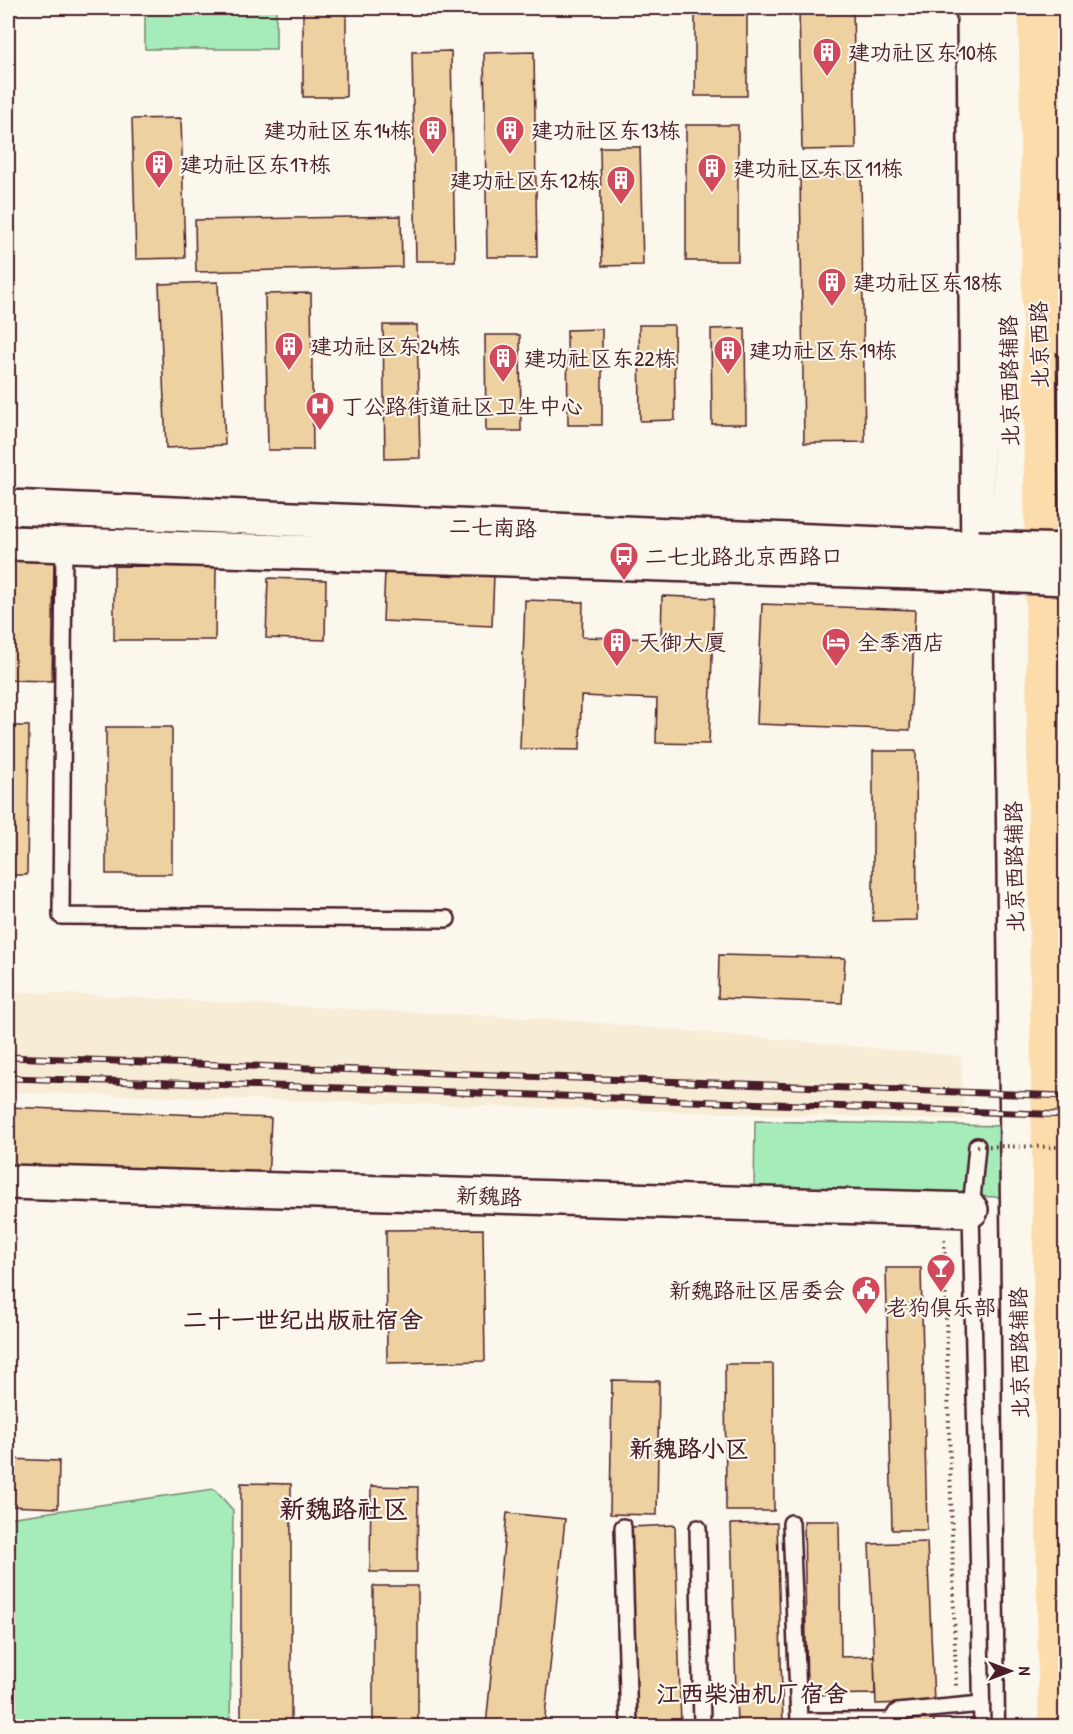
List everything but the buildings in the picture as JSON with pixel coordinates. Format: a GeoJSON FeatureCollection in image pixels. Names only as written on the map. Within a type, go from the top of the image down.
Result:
{"type":"FeatureCollection","features":[{"type":"Feature","properties":{"kind":"main road","name":"北京西路辅路"},"geometry":{"type":"LineString","coordinates":[[974,8],[978,561]]}},
{"type":"Feature","properties":{"kind":"main road","name":"北京西路辅路"},"geometry":{"type":"LineString","coordinates":[[1005,8],[1023,1726]]}},
{"type":"Feature","properties":{"kind":"main road","name":"北京西路"},"geometry":{"type":"LineString","coordinates":[[1035,8],[1055,1726]]}},
{"type":"Feature","properties":{"kind":"main road","name":"北京西路"},"geometry":{"type":"LineString","coordinates":[[1062,8],[1065,339]]}},
{"type":"Feature","properties":{"kind":"main road","name":"二七南路"},"geometry":{"type":"LineString","coordinates":[[8,507],[978,561]]}},
{"type":"Feature","properties":{"kind":"main road","name":"二七南路"},"geometry":{"type":"LineString","coordinates":[[8,543],[978,561]]}},
{"type":"Feature","properties":{"kind":"main road"},"geometry":{"type":"LineString","coordinates":[[978,561],[1065,551]]}},
{"type":"Feature","properties":{"kind":"main road"},"geometry":{"type":"LineString","coordinates":[[978,561],[1065,578]]}},
{"type":"Feature","properties":{"kind":"main road","name":"新魏路"},"geometry":{"type":"LineString","coordinates":[[8,1182],[957,1210]]}},
{"type":"Feature","properties":{"kind":"lane"},"geometry":{"type":"LineString","coordinates":[[63,545],[61,916],[447,920]]}},
{"type":"Feature","properties":{"kind":"lane"},"geometry":{"type":"LineString","coordinates":[[977,1146],[957,1210],[982,1726]]}},
{"type":"Feature","properties":{"kind":"lane"},"geometry":{"type":"LineString","coordinates":[[791,1523],[799,1724],[891,1721],[897,1712],[982,1704]]}},
{"type":"Feature","properties":{"kind":"lane"},"geometry":{"type":"LineString","coordinates":[[623,1527],[629,1726]]}},
{"type":"Feature","properties":{"kind":"lane"},"geometry":{"type":"LineString","coordinates":[[698,1528],[702,1726]]}},
{"type":"Feature","properties":{"kind":"path"},"geometry":{"type":"LineString","coordinates":[[977,1146],[1065,1147]]}},
{"type":"Feature","properties":{"kind":"path"},"geometry":{"type":"LineString","coordinates":[[956,1706],[957,1210]]}},
{"type":"Feature","properties":{"kind":"shaded area"},"geometry":{"type":"Polygon","coordinates":[[[8,991],[565,1020],[961,1056],[964,1120],[8,1092],[8,991]]]}},
{"type":"Feature","properties":{"kind":"green space"},"geometry":{"type":"Polygon","coordinates":[[[145,8],[276,8],[276,49],[145,49],[145,8]]]}},
{"type":"Feature","properties":{"kind":"green space"},"geometry":{"type":"Polygon","coordinates":[[[755,1121],[1004,1126],[1003,1197],[754,1192],[755,1121]]]}},
{"type":"Feature","properties":{"kind":"green space"},"geometry":{"type":"Polygon","coordinates":[[[214,1489],[233,1510],[230,1726],[8,1726],[8,1518],[214,1489]]]}},
{"type":"Feature","properties":{"kind":"railway"},"geometry":{"type":"LineString","coordinates":[[8,1057],[1066,1096]]}},
{"type":"Feature","properties":{"kind":"railway"},"geometry":{"type":"LineString","coordinates":[[8,1078],[1066,1115]]}},
{"type":"Feature","properties":{"kind":"place","name":"建功社区东10栋"},"geometry":{"type":"Point","coordinates":[827,78]}},
{"type":"Feature","properties":{"kind":"place","name":"建功社区东14栋"},"geometry":{"type":"Point","coordinates":[433,156]}},
{"type":"Feature","properties":{"kind":"place","name":"建功社区东13栋"},"geometry":{"type":"Point","coordinates":[510,156]}},
{"type":"Feature","properties":{"kind":"place","name":"建功社区东17栋"},"geometry":{"type":"Point","coordinates":[159,190]}},
{"type":"Feature","properties":{"kind":"place","name":"建功社区东区11栋"},"geometry":{"type":"Point","coordinates":[712,194]}},
{"type":"Feature","properties":{"kind":"place","name":"建功社区东12栋"},"geometry":{"type":"Point","coordinates":[621,206]}},
{"type":"Feature","properties":{"kind":"place","name":"建功社区东18栋"},"geometry":{"type":"Point","coordinates":[832,308]}},
{"type":"Feature","properties":{"kind":"place","name":"建功社区东24栋"},"geometry":{"type":"Point","coordinates":[289,372]}},
{"type":"Feature","properties":{"kind":"place","name":"建功社区东19栋"},"geometry":{"type":"Point","coordinates":[728,376]}},
{"type":"Feature","properties":{"kind":"place","name":"建功社区东22栋"},"geometry":{"type":"Point","coordinates":[503,384]}},
{"type":"Feature","properties":{"kind":"place","name":"丁公路街道社区卫生中心"},"geometry":{"type":"Point","coordinates":[320,432]}},
{"type":"Feature","properties":{"kind":"place","name":"二七北路北京西路口"},"geometry":{"type":"Point","coordinates":[624,582]}},
{"type":"Feature","properties":{"kind":"place","name":"天御大厦"},"geometry":{"type":"Point","coordinates":[617,668]}},
{"type":"Feature","properties":{"kind":"place","name":"全季酒店"},"geometry":{"type":"Point","coordinates":[836,668]}},
{"type":"Feature","properties":{"kind":"place","name":"老狗俱乐部"},"geometry":{"type":"Point","coordinates":[941,1294]}},
{"type":"Feature","properties":{"kind":"place","name":"新魏路社区居委会"},"geometry":{"type":"Point","coordinates":[866,1316]}},
{"type":"Feature","properties":{"kind":"district","name":"二十一世纪出版社宿舍"},"geometry":{"type":"Point","coordinates":[303,1320]}},
{"type":"Feature","properties":{"kind":"district","name":"新魏路小区"},"geometry":{"type":"Point","coordinates":[689,1449]}},
{"type":"Feature","properties":{"kind":"district","name":"新魏路社区"},"geometry":{"type":"Point","coordinates":[344,1509]}},
{"type":"Feature","properties":{"kind":"district","name":"江西柴油机厂宿舍"},"geometry":{"type":"Point","coordinates":[752,1694]}}]}
